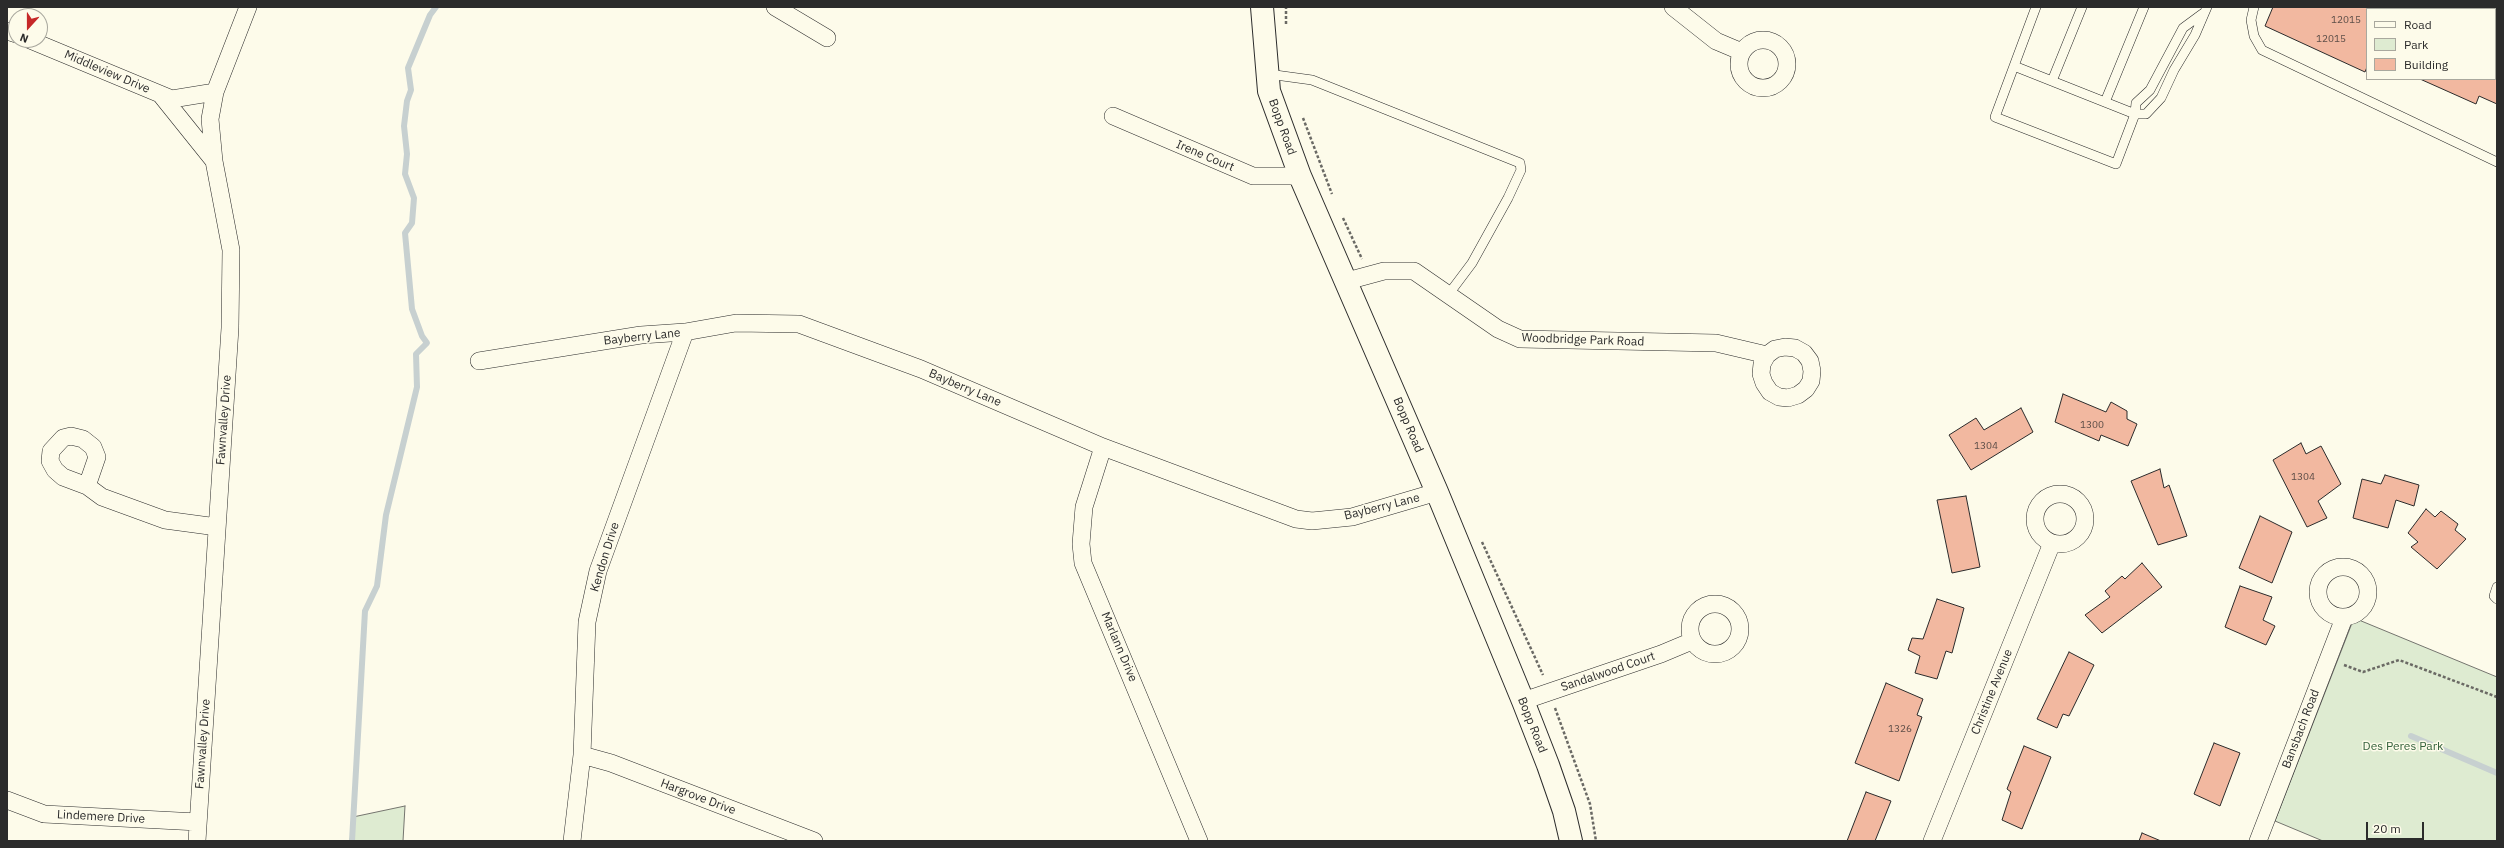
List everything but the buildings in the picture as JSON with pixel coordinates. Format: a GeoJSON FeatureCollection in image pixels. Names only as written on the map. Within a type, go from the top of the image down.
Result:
{"type":"FeatureCollection","features":[{"type":"Feature","properties":{"kind":"street","name":"Fawnvalley Drive"},"geometry":{"type":"LineString","coordinates":[[197,841],[230,328],[231,250],[210,133],[216,92],[248,7]]}},
{"type":"Feature","properties":{"kind":"street"},"geometry":{"type":"LineString","coordinates":[[775,7],[827,38]]}},
{"type":"Feature","properties":{"kind":"street","name":"Bopp Road"},"geometry":{"type":"LineString","coordinates":[[1262,7],[1269,91],[1300,176],[1347,281],[1437,492],[1523,701],[1548,764],[1564,812],[1571,841]]}},
{"type":"Feature","properties":{"kind":"street"},"geometry":{"type":"LineString","coordinates":[[1673,7],[1716,41],[1742,52]]}},
{"type":"Feature","properties":{"kind":"street","name":"Middleview Drive"},"geometry":{"type":"LineString","coordinates":[[48,48],[172,99],[216,92]]}},
{"type":"Feature","properties":{"kind":"street","name":"Middleview Drive"},"geometry":{"type":"LineString","coordinates":[[161,95],[214,161]]}},
{"type":"Feature","properties":{"kind":"street","name":"Irene Court"},"geometry":{"type":"LineString","coordinates":[[1114,116],[1253,176],[1300,176]]}},
{"type":"Feature","properties":{"kind":"street","name":"Woodbridge Park Road"},"geometry":{"type":"LineString","coordinates":[[1347,281],[1384,271],[1414,271],[1498,329],[1520,339],[1716,343],[1767,355]]}},
{"type":"Feature","properties":{"kind":"street","name":"Bayberry Lane"},"geometry":{"type":"LineString","coordinates":[[479,361],[641,334],[685,332],[736,323],[799,324],[920,369],[1103,447],[1296,519],[1312,521],[1352,517],[1437,492]]}},
{"type":"Feature","properties":{"kind":"street","name":"Kendon Drive"},"geometry":{"type":"LineString","coordinates":[[572,841],[582,755],[587,622],[598,572],[685,332]]}},
{"type":"Feature","properties":{"kind":"street","name":"Marlann Drive"},"geometry":{"type":"LineString","coordinates":[[1103,447],[1084,507],[1081,544],[1083,562],[1199,841]]}},
{"type":"Feature","properties":{"kind":"street"},"geometry":{"type":"LineString","coordinates":[[87,486],[102,497],[165,520],[217,527]]}},
{"type":"Feature","properties":{"kind":"street","name":"Christine Avenue"},"geometry":{"type":"LineString","coordinates":[[1932,841],[2052,543]]}},
{"type":"Feature","properties":{"kind":"street","name":"Bansbach Road"},"geometry":{"type":"LineString","coordinates":[[2258,841],[2344,618]]}},
{"type":"Feature","properties":{"kind":"street","name":"Sandalwood Court"},"geometry":{"type":"LineString","coordinates":[[1523,701],[1692,642]]}},
{"type":"Feature","properties":{"kind":"street","name":"Hargrove Drive"},"geometry":{"type":"LineString","coordinates":[[582,755],[611,763],[814,841]]}},
{"type":"Feature","properties":{"kind":"street","name":"Lindemere Drive"},"geometry":{"type":"LineString","coordinates":[[7,800],[44,814],[198,822]]}},
{"type":"Feature","properties":{"kind":"lane"},"geometry":{"type":"LineString","coordinates":[[2036,7],[1994,116],[2116,164],[2135,114],[2136,102],[2150,90],[2183,28],[2204,10]]}},
{"type":"Feature","properties":{"kind":"lane"},"geometry":{"type":"LineString","coordinates":[[2052,81],[2082,7]]}},
{"type":"Feature","properties":{"kind":"lane"},"geometry":{"type":"LineString","coordinates":[[2105,102],[2144,7]]}},
{"type":"Feature","properties":{"kind":"lane"},"geometry":{"type":"LineString","coordinates":[[2254,7],[2251,20],[2254,36],[2262,50],[2497,162]]}},
{"type":"Feature","properties":{"kind":"lane"},"geometry":{"type":"LineString","coordinates":[[2014,66],[2135,114],[2146,114],[2161,98],[2174,70],[2195,35],[2204,10]]}},
{"type":"Feature","properties":{"kind":"lane"},"geometry":{"type":"LineString","coordinates":[[1268,74],[1312,80],[1520,163],[1521,170],[1472,263],[1448,295]]}},
{"type":"Feature","properties":{"kind":"lane"},"geometry":{"type":"LineString","coordinates":[[2497,587],[2494,596],[2497,599]]}},
{"type":"Feature","properties":{"kind":"path"},"geometry":{"type":"LineString","coordinates":[[1286,7],[1286,29]]}},
{"type":"Feature","properties":{"kind":"path"},"geometry":{"type":"LineString","coordinates":[[1301,112],[1334,199]]}},
{"type":"Feature","properties":{"kind":"path"},"geometry":{"type":"LineString","coordinates":[[1340,212],[1368,276]]}},
{"type":"Feature","properties":{"kind":"path"},"geometry":{"type":"LineString","coordinates":[[1481,541],[1550,692],[1590,804],[1596,841]]}},
{"type":"Feature","properties":{"kind":"path"},"geometry":{"type":"LineString","coordinates":[[2328,659],[2363,672],[2399,660],[2497,697]]}},
{"type":"Feature","properties":{"kind":"green space","name":"Des Peres Park"},"geometry":{"type":"Polygon","coordinates":[[[2354,618],[2497,677],[2497,841],[2323,841],[2275,821],[2354,618]]]}},
{"type":"Feature","properties":{"kind":"green space"},"geometry":{"type":"Polygon","coordinates":[[[405,806],[403,841],[350,841],[353,817],[405,806]]]}},
{"type":"Feature","properties":{"kind":"waterway"},"geometry":{"type":"LineString","coordinates":[[352,841],[365,611],[377,586],[386,515],[417,387],[416,354],[427,343],[422,336],[412,309],[405,233],[412,223],[414,198],[405,174],[407,154],[404,126],[407,101],[411,90],[408,68],[430,15],[436,7]]}},
{"type":"Feature","properties":{"kind":"waterway"},"geometry":{"type":"LineString","coordinates":[[2411,736],[2497,773]]}}]}
